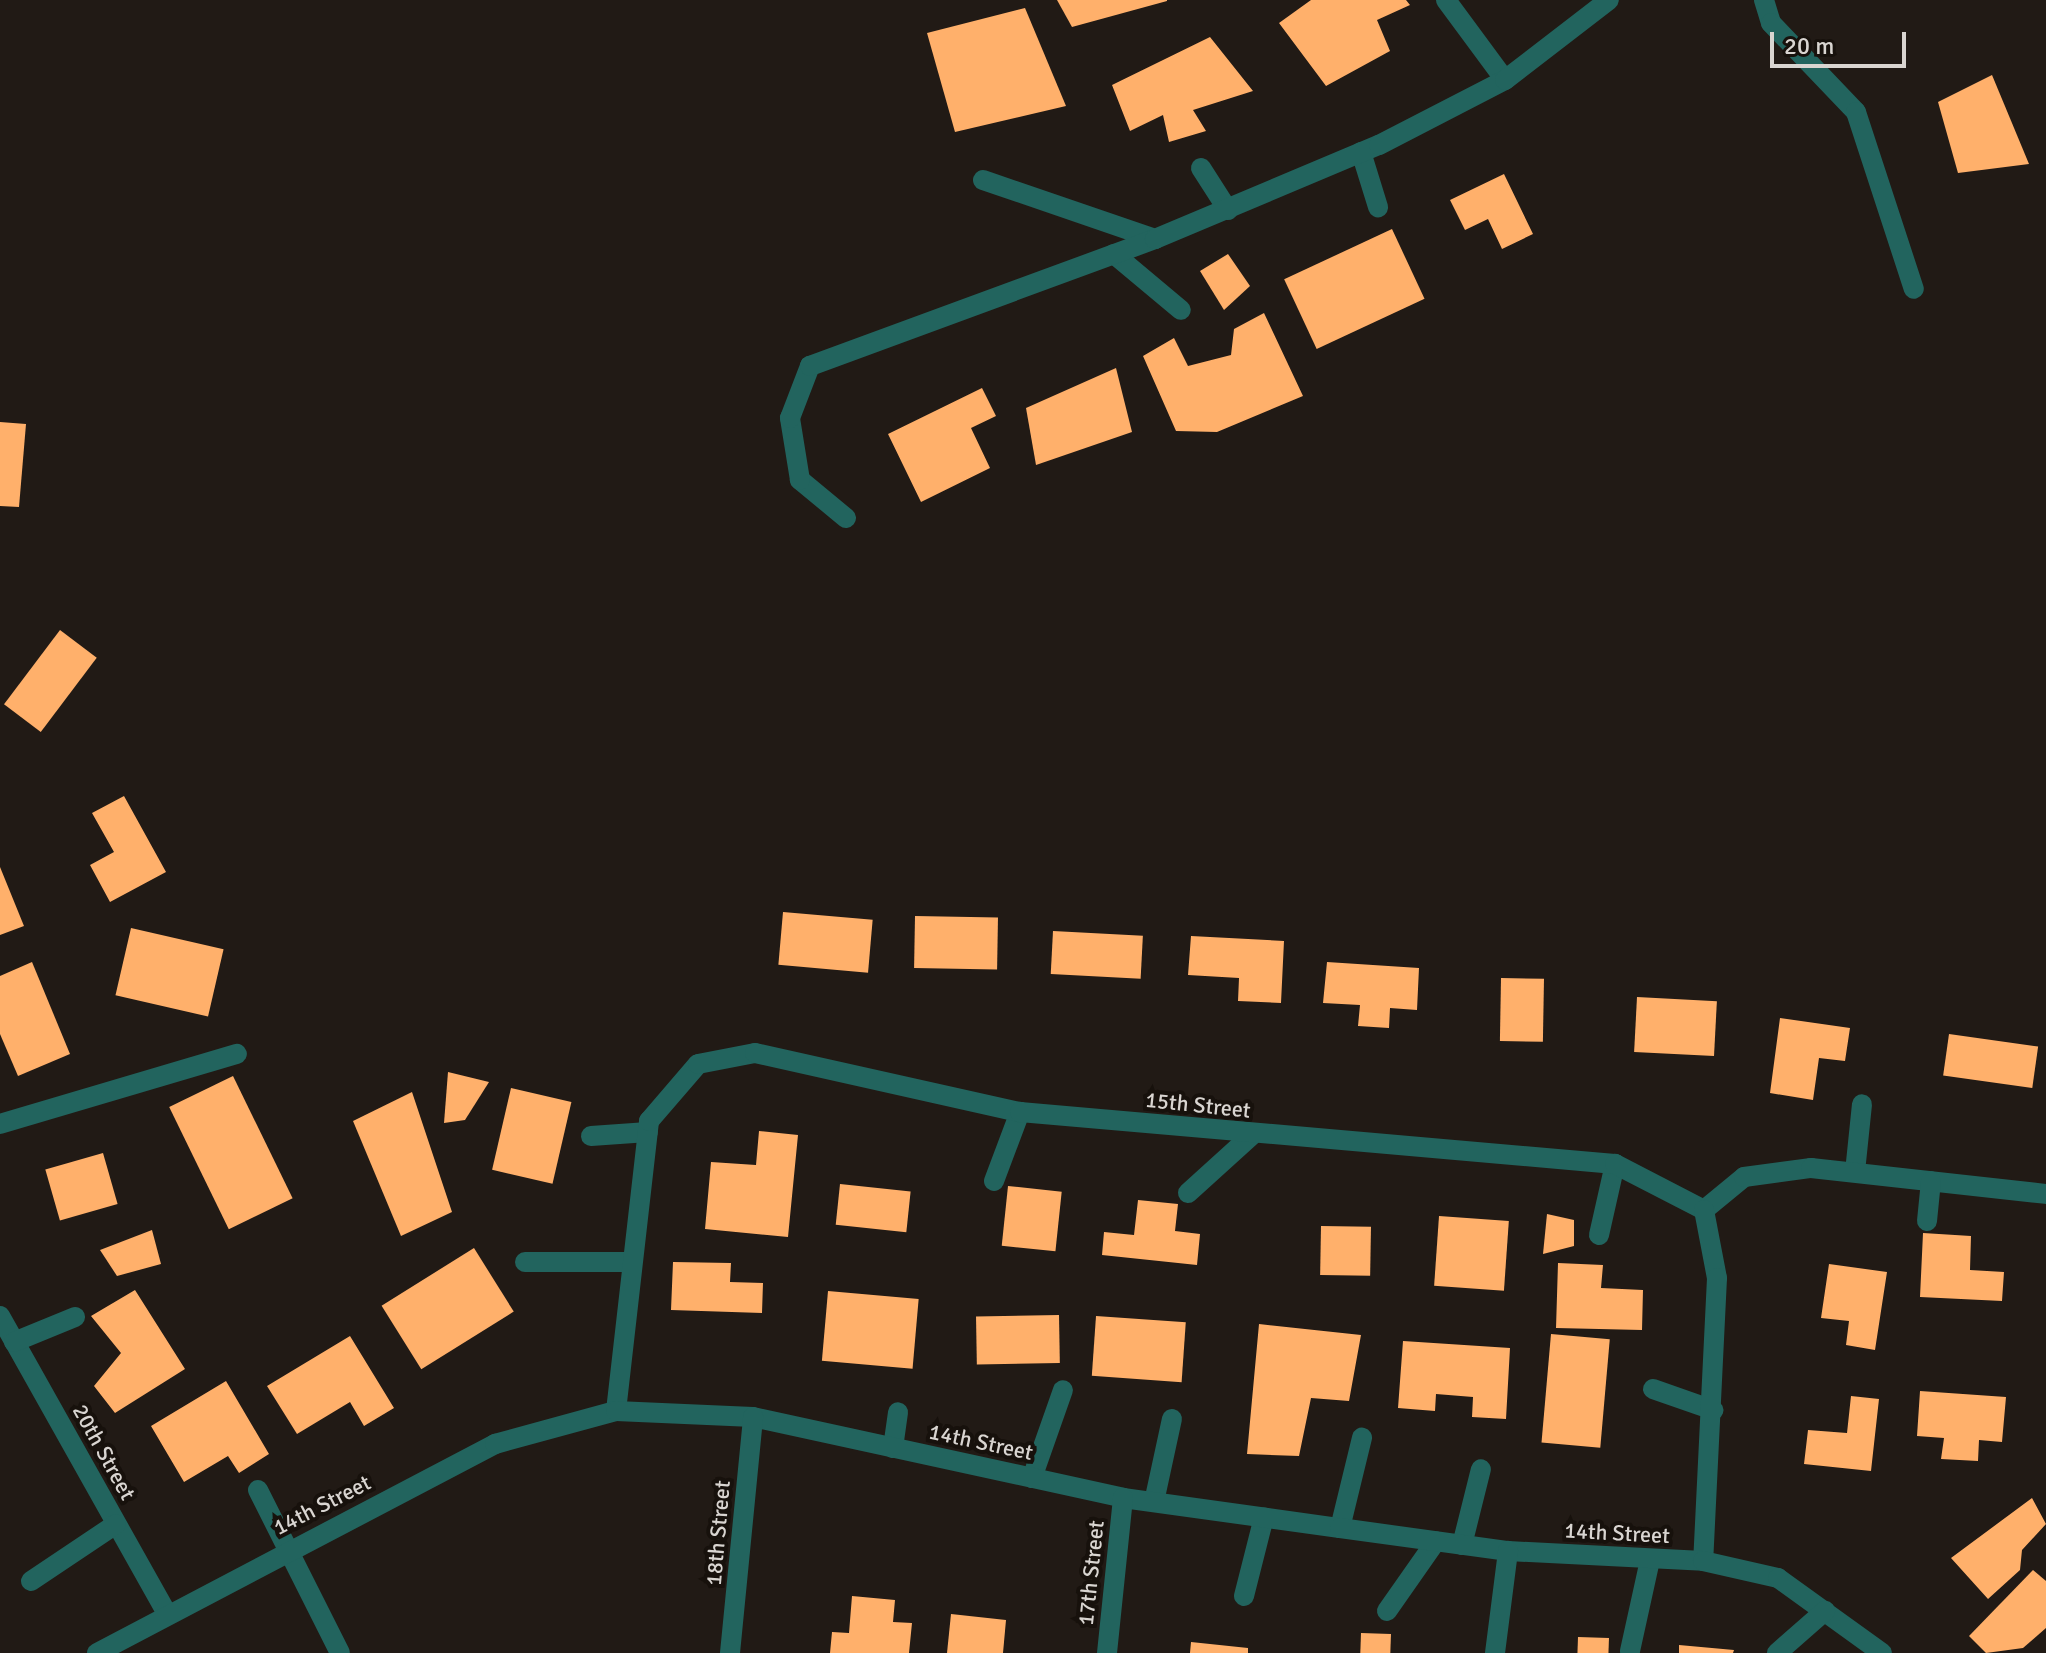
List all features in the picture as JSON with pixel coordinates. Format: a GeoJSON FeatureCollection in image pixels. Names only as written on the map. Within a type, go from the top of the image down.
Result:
{"type":"FeatureCollection","features":[{"type":"Feature","properties":{"kind":"street"},"geometry":{"type":"LineString","coordinates":[[1446,0],[1505,80]]}},
{"type":"Feature","properties":{"kind":"street"},"geometry":{"type":"LineString","coordinates":[[846,518],[800,480],[790,418],[810,366],[1155,239],[1361,152],[1505,80],[1609,0]]}},
{"type":"Feature","properties":{"kind":"street"},"geometry":{"type":"LineString","coordinates":[[1764,0],[1771,23],[1856,112],[1914,289]]}},
{"type":"Feature","properties":{"kind":"street"},"geometry":{"type":"LineString","coordinates":[[1361,152],[1378,207]]}},
{"type":"Feature","properties":{"kind":"street"},"geometry":{"type":"LineString","coordinates":[[1201,168],[1228,210]]}},
{"type":"Feature","properties":{"kind":"street"},"geometry":{"type":"LineString","coordinates":[[983,180],[1155,239]]}},
{"type":"Feature","properties":{"kind":"street"},"geometry":{"type":"LineString","coordinates":[[1114,254],[1181,310]]}},
{"type":"Feature","properties":{"kind":"street","name":"15th Street"},"geometry":{"type":"LineString","coordinates":[[616,1411],[649,1121],[698,1064],[755,1053],[1020,1112],[1252,1135],[1615,1164],[1704,1210]]}},
{"type":"Feature","properties":{"kind":"street"},"geometry":{"type":"LineString","coordinates":[[0,1124],[237,1054]]}},
{"type":"Feature","properties":{"kind":"street"},"geometry":{"type":"LineString","coordinates":[[1855,1172],[1862,1104]]}},
{"type":"Feature","properties":{"kind":"street"},"geometry":{"type":"LineString","coordinates":[[994,1181],[1020,1112]]}},
{"type":"Feature","properties":{"kind":"street"},"geometry":{"type":"LineString","coordinates":[[591,1136],[648,1132]]}},
{"type":"Feature","properties":{"kind":"street"},"geometry":{"type":"LineString","coordinates":[[1188,1193],[1252,1135]]}},
{"type":"Feature","properties":{"kind":"street"},"geometry":{"type":"LineString","coordinates":[[1599,1235],[1615,1164]]}},
{"type":"Feature","properties":{"kind":"street"},"geometry":{"type":"LineString","coordinates":[[1703,1561],[1713,1410],[1717,1278],[1704,1210],[1744,1177],[1811,1168],[2046,1194]]}},
{"type":"Feature","properties":{"kind":"street"},"geometry":{"type":"LineString","coordinates":[[1927,1221],[1931,1181]]}},
{"type":"Feature","properties":{"kind":"street"},"geometry":{"type":"LineString","coordinates":[[525,1262],[632,1262]]}},
{"type":"Feature","properties":{"kind":"street","name":"20th Street"},"geometry":{"type":"LineString","coordinates":[[0,1316],[166,1612]]}},
{"type":"Feature","properties":{"kind":"street"},"geometry":{"type":"LineString","coordinates":[[14,1342],[75,1317]]}},
{"type":"Feature","properties":{"kind":"street"},"geometry":{"type":"LineString","coordinates":[[1653,1389],[1713,1410]]}},
{"type":"Feature","properties":{"kind":"street"},"geometry":{"type":"LineString","coordinates":[[1032,1478],[1063,1390]]}},
{"type":"Feature","properties":{"kind":"street","name":"14th Street"},"geometry":{"type":"LineString","coordinates":[[97,1653],[166,1612],[495,1444],[616,1411],[753,1417],[1123,1498],[1462,1545],[1508,1551],[1703,1561],[1778,1578],[1882,1653]]}},
{"type":"Feature","properties":{"kind":"street"},"geometry":{"type":"LineString","coordinates":[[893,1448],[898,1412]]}},
{"type":"Feature","properties":{"kind":"street","name":"18th Street"},"geometry":{"type":"LineString","coordinates":[[730,1653],[753,1417]]}},
{"type":"Feature","properties":{"kind":"street"},"geometry":{"type":"LineString","coordinates":[[1154,1502],[1172,1419]]}},
{"type":"Feature","properties":{"kind":"street"},"geometry":{"type":"LineString","coordinates":[[1340,1528],[1362,1438]]}},
{"type":"Feature","properties":{"kind":"street"},"geometry":{"type":"LineString","coordinates":[[1462,1545],[1481,1469]]}},
{"type":"Feature","properties":{"kind":"street"},"geometry":{"type":"LineString","coordinates":[[258,1490],[340,1653]]}},
{"type":"Feature","properties":{"kind":"street","name":"17th Street"},"geometry":{"type":"LineString","coordinates":[[1107,1653],[1123,1498]]}},
{"type":"Feature","properties":{"kind":"street"},"geometry":{"type":"LineString","coordinates":[[1244,1596],[1264,1517]]}},
{"type":"Feature","properties":{"kind":"street"},"geometry":{"type":"LineString","coordinates":[[31,1581],[116,1524]]}},
{"type":"Feature","properties":{"kind":"street"},"geometry":{"type":"LineString","coordinates":[[1387,1611],[1436,1541]]}},
{"type":"Feature","properties":{"kind":"street"},"geometry":{"type":"LineString","coordinates":[[1495,1653],[1508,1551]]}},
{"type":"Feature","properties":{"kind":"street"},"geometry":{"type":"LineString","coordinates":[[1630,1651],[1650,1560]]}},
{"type":"Feature","properties":{"kind":"street"},"geometry":{"type":"LineString","coordinates":[[1777,1653],[1825,1611]]}},
{"type":"Feature","properties":{"kind":"building"},"geometry":{"type":"Polygon","coordinates":[[[1057,0],[1167,0],[1167,1],[1072,27],[1057,0]]]}},
{"type":"Feature","properties":{"kind":"building"},"geometry":{"type":"Polygon","coordinates":[[[1311,0],[1406,0],[1410,5],[1377,20],[1390,51],[1326,86],[1279,23],[1311,0]]]}},
{"type":"Feature","properties":{"kind":"building"},"geometry":{"type":"Polygon","coordinates":[[[1025,8],[1066,106],[955,132],[927,33],[1025,8]]]}},
{"type":"Feature","properties":{"kind":"building"},"geometry":{"type":"Polygon","coordinates":[[[1210,37],[1253,91],[1193,110],[1206,131],[1169,142],[1163,115],[1130,131],[1112,85],[1210,37]]]}},
{"type":"Feature","properties":{"kind":"building"},"geometry":{"type":"Polygon","coordinates":[[[1992,75],[2029,164],[1958,173],[1938,102],[1992,75]]]}},
{"type":"Feature","properties":{"kind":"building"},"geometry":{"type":"Polygon","coordinates":[[[1504,174],[1533,234],[1502,249],[1488,219],[1465,230],[1450,200],[1504,174]]]}},
{"type":"Feature","properties":{"kind":"building"},"geometry":{"type":"Polygon","coordinates":[[[1392,229],[1425,299],[1317,349],[1284,279],[1392,229]]]}},
{"type":"Feature","properties":{"kind":"building"},"geometry":{"type":"Polygon","coordinates":[[[1228,254],[1250,286],[1224,310],[1200,271],[1228,254]]]}},
{"type":"Feature","properties":{"kind":"building"},"geometry":{"type":"Polygon","coordinates":[[[1264,313],[1303,396],[1217,432],[1176,431],[1143,356],[1174,338],[1188,366],[1231,355],[1234,329],[1264,313]]]}},
{"type":"Feature","properties":{"kind":"building"},"geometry":{"type":"Polygon","coordinates":[[[1116,368],[1132,432],[1036,465],[1026,408],[1116,368]]]}},
{"type":"Feature","properties":{"kind":"building"},"geometry":{"type":"Polygon","coordinates":[[[982,388],[996,416],[971,428],[990,468],[921,502],[888,434],[982,388]]]}},
{"type":"Feature","properties":{"kind":"building"},"geometry":{"type":"Polygon","coordinates":[[[0,422],[26,424],[19,507],[0,506],[0,422]]]}},
{"type":"Feature","properties":{"kind":"building"},"geometry":{"type":"Polygon","coordinates":[[[60,630],[97,658],[41,732],[4,704],[60,630]]]}},
{"type":"Feature","properties":{"kind":"building"},"geometry":{"type":"Polygon","coordinates":[[[124,796],[166,872],[110,902],[90,865],[114,852],[92,813],[124,796]]]}},
{"type":"Feature","properties":{"kind":"building"},"geometry":{"type":"Polygon","coordinates":[[[0,867],[24,926],[0,935],[0,867]]]}},
{"type":"Feature","properties":{"kind":"building"},"geometry":{"type":"Polygon","coordinates":[[[783,912],[873,920],[868,973],[778,965],[783,912]]]}},
{"type":"Feature","properties":{"kind":"building"},"geometry":{"type":"Polygon","coordinates":[[[915,916],[998,917],[997,969],[914,968],[915,916]]]}},
{"type":"Feature","properties":{"kind":"building"},"geometry":{"type":"Polygon","coordinates":[[[131,928],[224,949],[208,1017],[115,995],[131,928]]]}},
{"type":"Feature","properties":{"kind":"building"},"geometry":{"type":"Polygon","coordinates":[[[1053,931],[1143,936],[1141,979],[1051,974],[1053,931]]]}},
{"type":"Feature","properties":{"kind":"building"},"geometry":{"type":"Polygon","coordinates":[[[1191,936],[1284,941],[1281,1003],[1238,1001],[1239,978],[1188,975],[1191,936]]]}},
{"type":"Feature","properties":{"kind":"building"},"geometry":{"type":"Polygon","coordinates":[[[32,962],[70,1054],[18,1076],[0,1034],[0,976],[32,962]]]}},
{"type":"Feature","properties":{"kind":"building"},"geometry":{"type":"Polygon","coordinates":[[[1327,962],[1419,968],[1417,1010],[1390,1008],[1389,1028],[1358,1026],[1360,1005],[1323,1003],[1327,962]]]}},
{"type":"Feature","properties":{"kind":"building"},"geometry":{"type":"Polygon","coordinates":[[[1501,978],[1544,979],[1543,1042],[1500,1041],[1501,978]]]}},
{"type":"Feature","properties":{"kind":"building"},"geometry":{"type":"Polygon","coordinates":[[[1637,997],[1717,1001],[1714,1056],[1634,1052],[1637,997]]]}},
{"type":"Feature","properties":{"kind":"building"},"geometry":{"type":"Polygon","coordinates":[[[1780,1018],[1850,1028],[1845,1061],[1819,1058],[1813,1100],[1770,1093],[1780,1018]]]}},
{"type":"Feature","properties":{"kind":"building"},"geometry":{"type":"Polygon","coordinates":[[[1949,1034],[2038,1047],[2032,1088],[1943,1076],[1949,1034]]]}},
{"type":"Feature","properties":{"kind":"building"},"geometry":{"type":"Polygon","coordinates":[[[448,1072],[489,1082],[465,1120],[444,1123],[448,1072]]]}},
{"type":"Feature","properties":{"kind":"building"},"geometry":{"type":"Polygon","coordinates":[[[233,1076],[293,1198],[229,1229],[169,1107],[233,1076]]]}},
{"type":"Feature","properties":{"kind":"building"},"geometry":{"type":"Polygon","coordinates":[[[511,1088],[571,1102],[553,1184],[492,1170],[511,1088]]]}},
{"type":"Feature","properties":{"kind":"building"},"geometry":{"type":"Polygon","coordinates":[[[412,1092],[452,1212],[401,1236],[353,1121],[412,1092]]]}},
{"type":"Feature","properties":{"kind":"building"},"geometry":{"type":"Polygon","coordinates":[[[759,1131],[798,1135],[788,1237],[705,1229],[711,1162],[756,1165],[759,1131]]]}},
{"type":"Feature","properties":{"kind":"building"},"geometry":{"type":"Polygon","coordinates":[[[103,1153],[118,1204],[60,1220],[45,1170],[103,1153]]]}},
{"type":"Feature","properties":{"kind":"building"},"geometry":{"type":"Polygon","coordinates":[[[840,1184],[911,1191],[906,1232],[836,1225],[840,1184]]]}},
{"type":"Feature","properties":{"kind":"building"},"geometry":{"type":"Polygon","coordinates":[[[1008,1186],[1062,1192],[1055,1251],[1002,1246],[1008,1186]]]}},
{"type":"Feature","properties":{"kind":"building"},"geometry":{"type":"Polygon","coordinates":[[[1138,1200],[1178,1204],[1175,1231],[1200,1234],[1197,1265],[1102,1255],[1104,1232],[1134,1235],[1138,1200]]]}},
{"type":"Feature","properties":{"kind":"building"},"geometry":{"type":"Polygon","coordinates":[[[1547,1214],[1574,1220],[1574,1246],[1543,1254],[1547,1214]]]}},
{"type":"Feature","properties":{"kind":"building"},"geometry":{"type":"Polygon","coordinates":[[[1439,1216],[1509,1221],[1504,1291],[1434,1286],[1439,1216]]]}},
{"type":"Feature","properties":{"kind":"building"},"geometry":{"type":"Polygon","coordinates":[[[1321,1226],[1371,1227],[1370,1276],[1320,1275],[1321,1226]]]}},
{"type":"Feature","properties":{"kind":"building"},"geometry":{"type":"Polygon","coordinates":[[[152,1230],[161,1264],[117,1276],[100,1250],[152,1230]]]}},
{"type":"Feature","properties":{"kind":"building"},"geometry":{"type":"Polygon","coordinates":[[[1923,1233],[1971,1236],[1970,1270],[2004,1272],[2002,1301],[1920,1297],[1923,1233]]]}},
{"type":"Feature","properties":{"kind":"building"},"geometry":{"type":"Polygon","coordinates":[[[474,1248],[514,1312],[421,1369],[382,1306],[474,1248]]]}},
{"type":"Feature","properties":{"kind":"building"},"geometry":{"type":"Polygon","coordinates":[[[673,1262],[731,1263],[730,1282],[763,1283],[762,1313],[671,1310],[673,1262]]]}},
{"type":"Feature","properties":{"kind":"building"},"geometry":{"type":"Polygon","coordinates":[[[1558,1263],[1603,1265],[1601,1288],[1643,1290],[1642,1330],[1556,1328],[1558,1263]]]}},
{"type":"Feature","properties":{"kind":"building"},"geometry":{"type":"Polygon","coordinates":[[[1829,1264],[1887,1272],[1875,1350],[1846,1345],[1849,1321],[1821,1318],[1829,1264]]]}},
{"type":"Feature","properties":{"kind":"building"},"geometry":{"type":"Polygon","coordinates":[[[135,1290],[185,1369],[115,1413],[94,1386],[121,1353],[91,1316],[135,1290]]]}},
{"type":"Feature","properties":{"kind":"building"},"geometry":{"type":"Polygon","coordinates":[[[828,1291],[919,1299],[913,1369],[822,1361],[828,1291]]]}},
{"type":"Feature","properties":{"kind":"building"},"geometry":{"type":"Polygon","coordinates":[[[1059,1315],[1060,1363],[977,1364],[976,1316],[1059,1315]]]}},
{"type":"Feature","properties":{"kind":"building"},"geometry":{"type":"Polygon","coordinates":[[[1096,1316],[1186,1322],[1182,1382],[1092,1376],[1096,1316]]]}},
{"type":"Feature","properties":{"kind":"building"},"geometry":{"type":"Polygon","coordinates":[[[1259,1324],[1361,1335],[1349,1401],[1311,1398],[1299,1456],[1247,1454],[1259,1324]]]}},
{"type":"Feature","properties":{"kind":"building"},"geometry":{"type":"Polygon","coordinates":[[[1551,1334],[1610,1339],[1600,1448],[1542,1443],[1551,1334]]]}},
{"type":"Feature","properties":{"kind":"building"},"geometry":{"type":"Polygon","coordinates":[[[350,1336],[394,1408],[364,1426],[350,1402],[297,1434],[267,1386],[350,1336]]]}},
{"type":"Feature","properties":{"kind":"building"},"geometry":{"type":"Polygon","coordinates":[[[1403,1341],[1510,1348],[1506,1419],[1472,1417],[1473,1397],[1436,1394],[1435,1411],[1398,1408],[1403,1341]]]}},
{"type":"Feature","properties":{"kind":"building"},"geometry":{"type":"Polygon","coordinates":[[[226,1381],[269,1454],[239,1473],[228,1456],[184,1482],[151,1426],[226,1381]]]}},
{"type":"Feature","properties":{"kind":"building"},"geometry":{"type":"Polygon","coordinates":[[[1920,1391],[2006,1397],[2002,1442],[1979,1440],[1978,1461],[1941,1459],[1944,1438],[1917,1436],[1920,1391]]]}},
{"type":"Feature","properties":{"kind":"building"},"geometry":{"type":"Polygon","coordinates":[[[1851,1396],[1879,1399],[1871,1471],[1804,1464],[1808,1430],[1847,1433],[1851,1396]]]}},
{"type":"Feature","properties":{"kind":"building"},"geometry":{"type":"Polygon","coordinates":[[[2032,1498],[2046,1524],[2022,1550],[2020,1570],[1988,1599],[1951,1558],[2032,1498]]]}},
{"type":"Feature","properties":{"kind":"building"},"geometry":{"type":"Polygon","coordinates":[[[2033,1570],[2046,1581],[2046,1628],[2023,1648],[1986,1653],[1969,1636],[2033,1570]]]}},
{"type":"Feature","properties":{"kind":"building"},"geometry":{"type":"Polygon","coordinates":[[[852,1596],[895,1600],[893,1622],[912,1623],[909,1653],[830,1653],[832,1632],[849,1633],[852,1596]]]}},
{"type":"Feature","properties":{"kind":"building"},"geometry":{"type":"Polygon","coordinates":[[[951,1614],[1006,1620],[1003,1653],[947,1653],[951,1614]]]}},
{"type":"Feature","properties":{"kind":"building"},"geometry":{"type":"Polygon","coordinates":[[[1361,1633],[1391,1634],[1390,1653],[1360,1653],[1361,1633]]]}},
{"type":"Feature","properties":{"kind":"building"},"geometry":{"type":"Polygon","coordinates":[[[1578,1637],[1609,1638],[1608,1653],[1577,1653],[1578,1637]]]}},
{"type":"Feature","properties":{"kind":"building"},"geometry":{"type":"Polygon","coordinates":[[[1191,1642],[1248,1648],[1248,1653],[1190,1653],[1191,1642]]]}},
{"type":"Feature","properties":{"kind":"building"},"geometry":{"type":"Polygon","coordinates":[[[1679,1645],[1734,1650],[1733,1653],[1679,1653],[1679,1645]]]}}]}
